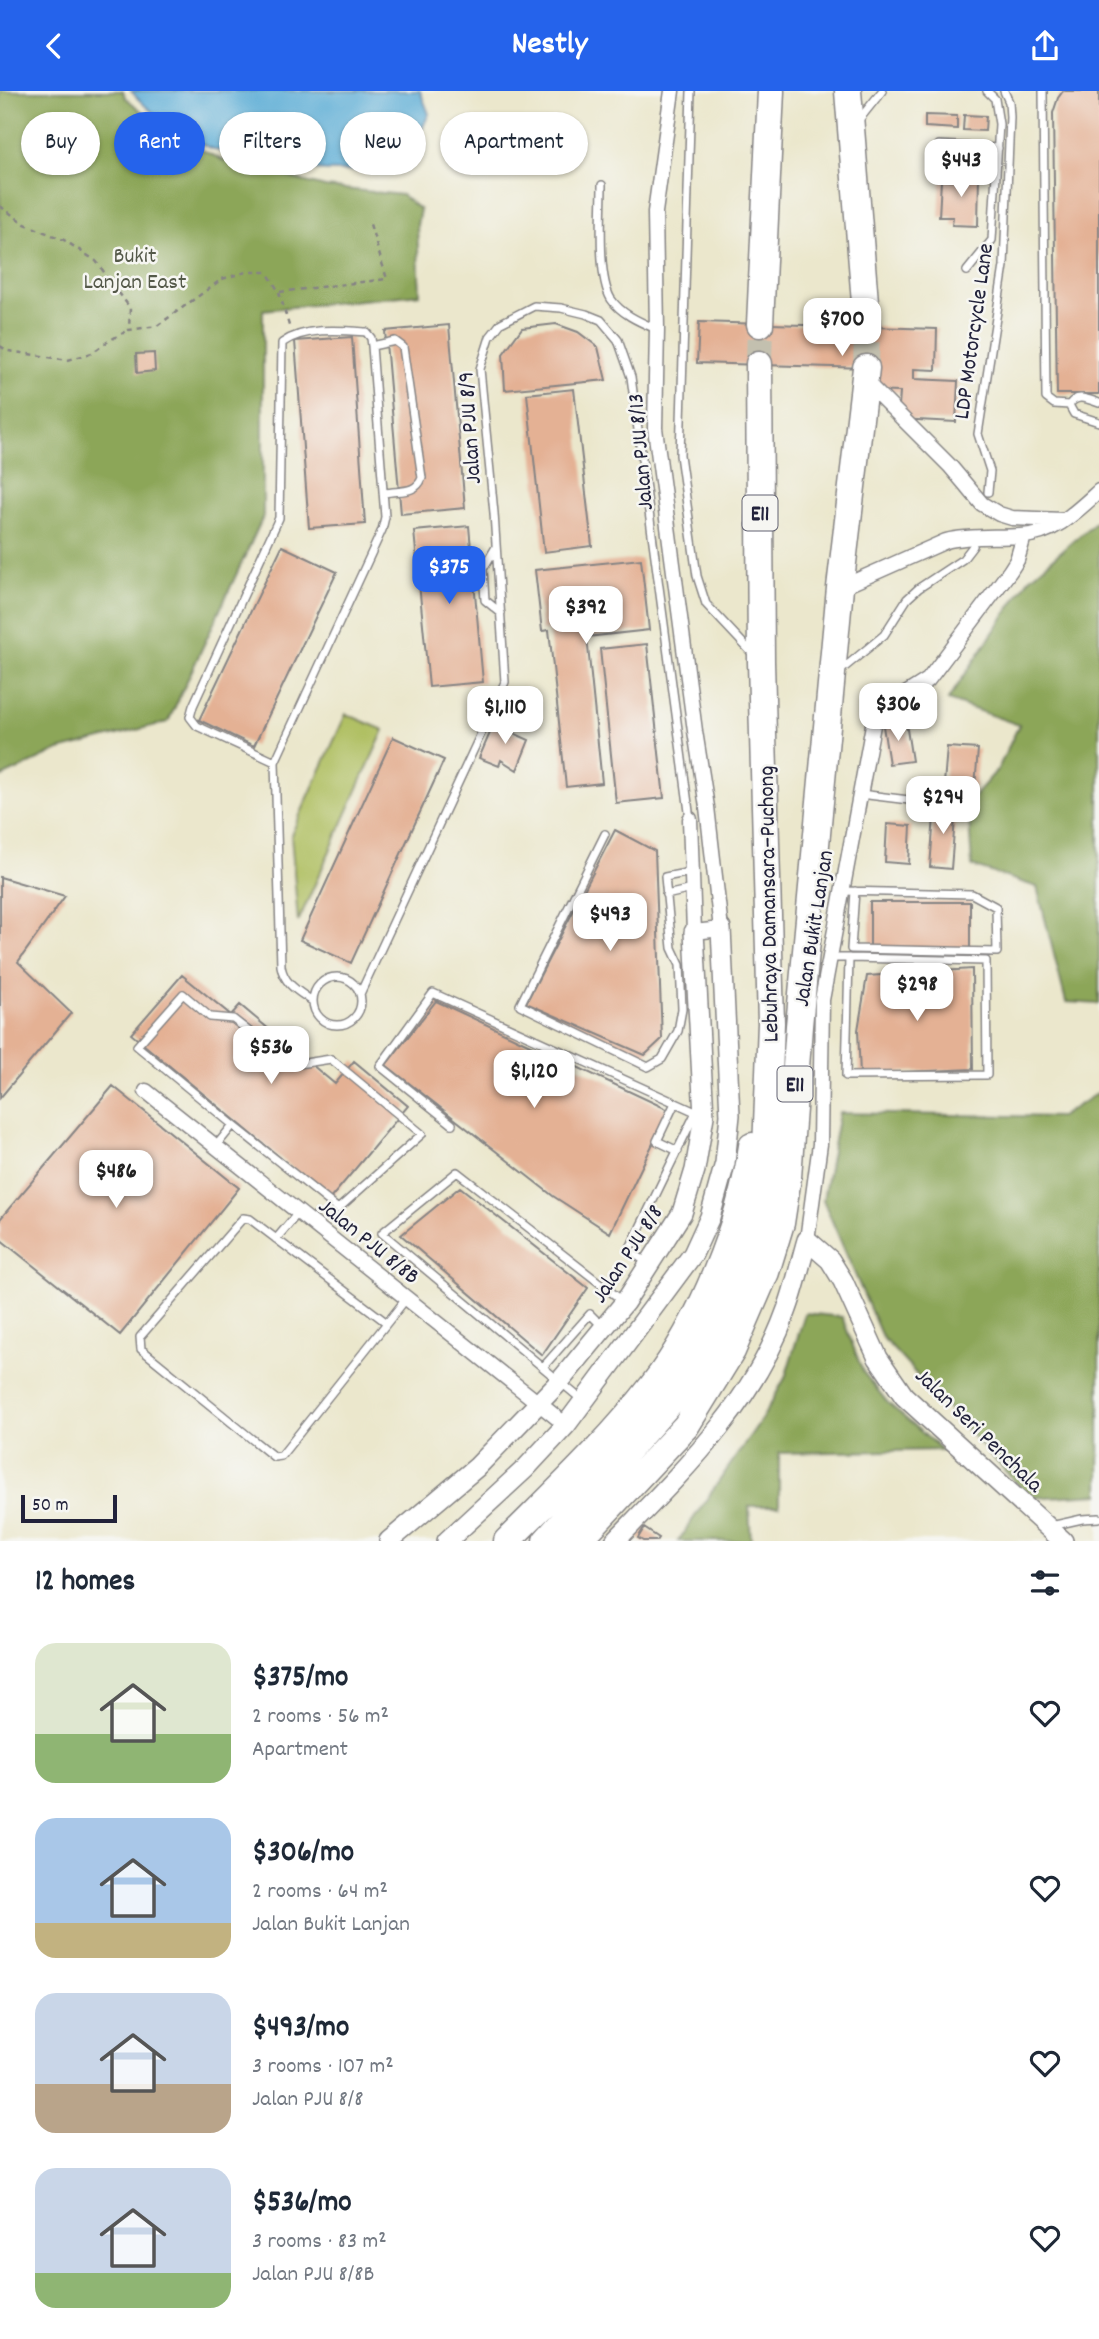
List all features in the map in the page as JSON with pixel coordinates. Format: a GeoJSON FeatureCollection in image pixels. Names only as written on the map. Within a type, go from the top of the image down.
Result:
{"type":"FeatureCollection","features":[{"type":"Feature","properties":{"kind":"highway"},"geometry":{"type":"LineString","coordinates":[[760,324],[771,91]]}},
{"type":"Feature","properties":{"kind":"highway"},"geometry":{"type":"LineString","coordinates":[[848,91],[867,327]]}},
{"type":"Feature","properties":{"kind":"highway","name":"Lebuhraya Damansara–Puchong"},"geometry":{"type":"LineString","coordinates":[[546,1541],[676,1396],[716,1334],[748,1261],[759,1219],[765,1175],[771,1023],[761,662],[759,365]]}},
{"type":"Feature","properties":{"kind":"highway","name":"Lebuhraya Damansara–Puchong"},"geometry":{"type":"LineString","coordinates":[[578,1541],[686,1426],[732,1351],[766,1272],[781,1223],[788,1177],[799,1026],[841,588],[865,374]]}},
{"type":"Feature","properties":{"kind":"highway"},"geometry":{"type":"LineString","coordinates":[[507,1541],[559,1489],[654,1384],[680,1346],[707,1290],[732,1227],[749,1167],[771,1023]]}},
{"type":"Feature","properties":{"kind":"street","name":"Jalan PJU 8/13"},"geometry":{"type":"LineString","coordinates":[[672,91],[654,212],[657,329],[655,428],[717,888]]}},
{"type":"Feature","properties":{"kind":"street"},"geometry":{"type":"LineString","coordinates":[[865,374],[950,466],[982,505],[999,515],[1012,518],[1065,520]]}},
{"type":"Feature","properties":{"kind":"street"},"geometry":{"type":"LineString","coordinates":[[841,588],[946,541],[978,536],[1036,534],[1065,520],[1099,491]]}},
{"type":"Feature","properties":{"kind":"street","name":"Jalan Bukit Lanjan"},"geometry":{"type":"LineString","coordinates":[[614,1541],[678,1476],[719,1429],[748,1386],[786,1312],[807,1240],[820,1144],[822,1000],[829,958],[848,891],[860,794],[877,715],[897,698],[928,680],[936,671],[1010,571],[1017,560],[1024,536]]}},
{"type":"Feature","properties":{"kind":"street"},"geometry":{"type":"LineString","coordinates":[[692,868],[707,807]]}},
{"type":"Feature","properties":{"kind":"street"},"geometry":{"type":"LineString","coordinates":[[447,1541],[525,1469],[566,1425],[693,1254],[710,1217],[725,1163],[730,1115],[721,929],[717,888],[707,852],[690,819]]}},
{"type":"Feature","properties":{"kind":"street","name":"Jalan PJU 8/8"},"geometry":{"type":"LineString","coordinates":[[389,1541],[477,1467],[560,1381],[625,1302],[682,1213],[695,1170],[700,1114],[690,819]]}},
{"type":"Feature","properties":{"kind":"street"},"geometry":{"type":"LineString","coordinates":[[694,932],[721,929]]}},
{"type":"Feature","properties":{"kind":"street","name":"Jalan PJU 8/8B"},"geometry":{"type":"LineString","coordinates":[[146,1091],[566,1425]]}},
{"type":"Feature","properties":{"kind":"street","name":"Jalan Seri Penchala"},"geometry":{"type":"LineString","coordinates":[[807,1240],[830,1260],[843,1281],[878,1358],[905,1396],[1063,1541]]}},
{"type":"Feature","properties":{"kind":"street"},"geometry":{"type":"LineString","coordinates":[[457,1541],[467,1523]]}},
{"type":"Feature","properties":{"kind":"lane"},"geometry":{"type":"LineString","coordinates":[[691,91],[680,419],[680,455],[686,510],[697,576],[706,604],[761,662]]}},
{"type":"Feature","properties":{"kind":"lane"},"geometry":{"type":"LineString","coordinates":[[851,130],[882,91]]}},
{"type":"Feature","properties":{"kind":"lane"},"geometry":{"type":"LineString","coordinates":[[967,271],[992,240],[999,124],[995,99],[987,91]]}},
{"type":"Feature","properties":{"kind":"lane","name":"LDP Motorcycle Lane"},"geometry":{"type":"LineString","coordinates":[[988,492],[990,471],[978,434],[1004,266],[1010,117],[1009,102],[1004,91]]}},
{"type":"Feature","properties":{"kind":"lane"},"geometry":{"type":"LineString","coordinates":[[1043,91],[1046,398],[1054,404],[1069,405]]}},
{"type":"Feature","properties":{"kind":"lane"},"geometry":{"type":"LineString","coordinates":[[939,145],[998,148]]}},
{"type":"Feature","properties":{"kind":"lane"},"geometry":{"type":"LineString","coordinates":[[602,185],[603,271],[606,288],[612,300],[632,319],[657,329]]}},
{"type":"Feature","properties":{"kind":"lane","name":"Jalan PJU 8/9"},"geometry":{"type":"LineString","coordinates":[[292,335],[338,330],[366,332],[371,338],[385,517],[382,530],[275,762],[281,966],[288,983],[312,1001],[318,1017],[324,1022],[340,1025],[355,1017],[361,1002],[360,994],[500,696],[505,682],[505,667],[480,369],[490,337],[501,323],[534,306],[561,308],[601,320],[618,340],[631,377],[690,819]]}},
{"type":"Feature","properties":{"kind":"lane"},"geometry":{"type":"LineString","coordinates":[[275,762],[197,726],[190,717],[279,518],[281,352],[282,342],[292,335]]}},
{"type":"Feature","properties":{"kind":"lane"},"geometry":{"type":"LineString","coordinates":[[372,346],[395,341],[403,347],[422,478],[419,486],[413,490],[385,493]]}},
{"type":"Feature","properties":{"kind":"lane"},"geometry":{"type":"LineString","coordinates":[[1069,405],[1072,400],[1081,397],[1099,403]]}},
{"type":"Feature","properties":{"kind":"lane"},"geometry":{"type":"LineString","coordinates":[[1069,405],[1074,414],[1099,422]]}},
{"type":"Feature","properties":{"kind":"lane"},"geometry":{"type":"LineString","coordinates":[[833,677],[884,635],[913,593],[963,559],[973,546]]}},
{"type":"Feature","properties":{"kind":"lane"},"geometry":{"type":"LineString","coordinates":[[496,547],[483,569],[485,600],[501,613]]}},
{"type":"Feature","properties":{"kind":"lane"},"geometry":{"type":"LineString","coordinates":[[860,794],[933,803]]}},
{"type":"Feature","properties":{"kind":"lane"},"geometry":{"type":"LineString","coordinates":[[605,834],[520,1005],[648,1067],[662,1059],[678,1031],[682,1009],[680,965],[672,948],[665,877],[692,868]]}},
{"type":"Feature","properties":{"kind":"lane"},"geometry":{"type":"LineString","coordinates":[[666,895],[693,889]]}},
{"type":"Feature","properties":{"kind":"lane"},"geometry":{"type":"LineString","coordinates":[[848,891],[972,894],[996,907],[997,952],[851,949],[848,891]]}},
{"type":"Feature","properties":{"kind":"lane"},"geometry":{"type":"LineString","coordinates":[[829,958],[849,958],[986,961],[987,1075],[846,1076],[849,958]]}},
{"type":"Feature","properties":{"kind":"lane"},"geometry":{"type":"LineString","coordinates":[[312,1001],[316,986],[329,977],[337,976],[352,981],[360,994]]}},
{"type":"Feature","properties":{"kind":"lane"},"geometry":{"type":"LineString","coordinates":[[183,993],[210,1017],[233,1019],[292,1065],[331,1059],[422,1134],[338,1209],[233,1125],[137,1046],[183,993]]}},
{"type":"Feature","properties":{"kind":"lane"},"geometry":{"type":"LineString","coordinates":[[452,1124],[380,1066],[433,993],[700,1114],[678,1151],[629,1250],[651,1265]]}},
{"type":"Feature","properties":{"kind":"lane"},"geometry":{"type":"LineString","coordinates":[[675,1103],[657,1141],[678,1151]]}},
{"type":"Feature","properties":{"kind":"lane"},"geometry":{"type":"LineString","coordinates":[[216,1147],[233,1125]]}},
{"type":"Feature","properties":{"kind":"lane"},"geometry":{"type":"LineString","coordinates":[[584,1401],[382,1233],[457,1172],[625,1302]]}},
{"type":"Feature","properties":{"kind":"lane"},"geometry":{"type":"LineString","coordinates":[[276,1239],[298,1212]]}},
{"type":"Feature","properties":{"kind":"lane"},"geometry":{"type":"LineString","coordinates":[[387,1323],[250,1219],[243,1218],[140,1337],[141,1349],[274,1457],[281,1456],[407,1299]]}},
{"type":"Feature","properties":{"kind":"lane"},"geometry":{"type":"LineString","coordinates":[[543,1367],[590,1314],[605,1329]]}},
{"type":"Feature","properties":{"kind":"lane"},"geometry":{"type":"LineString","coordinates":[[1047,1527],[1099,1518]]}},
{"type":"Feature","properties":{"kind":"path"},"geometry":{"type":"LineString","coordinates":[[0,207],[25,224],[64,240],[96,261],[130,308],[129,330]]}},
{"type":"Feature","properties":{"kind":"path"},"geometry":{"type":"LineString","coordinates":[[279,292],[387,279],[369,221]]}},
{"type":"Feature","properties":{"kind":"path"},"geometry":{"type":"LineString","coordinates":[[0,346],[8,351],[68,360],[92,353],[129,330],[157,326],[222,279],[246,272],[267,272],[279,292],[292,335]]}},
{"type":"Feature","properties":{"kind":"green space","name":"Bukit Lanjan East"},"geometry":{"type":"Polygon","coordinates":[[[0,91],[123,91],[125,97],[142,112],[114,112],[114,175],[205,175],[205,151],[219,158],[219,175],[279,175],[325,187],[402,195],[420,210],[417,225],[420,294],[263,310],[263,517],[168,722],[59,750],[0,778],[0,91]]]}},
{"type":"Feature","properties":{"kind":"green space"},"geometry":{"type":"Polygon","coordinates":[[[1099,519],[1099,1004],[1066,1002],[1037,887],[972,866],[968,803],[998,769],[1019,725],[948,700],[1029,579],[1099,519]]]}},
{"type":"Feature","properties":{"kind":"green space"},"geometry":{"type":"Polygon","coordinates":[[[346,714],[384,730],[298,922],[291,835],[346,714]]]}},
{"type":"Feature","properties":{"kind":"green space"},"geometry":{"type":"Polygon","coordinates":[[[1099,1092],[1099,1494],[1030,1498],[882,1337],[823,1200],[839,1113],[1060,1117],[1099,1092]]]}},
{"type":"Feature","properties":{"kind":"green space"},"geometry":{"type":"Polygon","coordinates":[[[805,1313],[842,1317],[863,1372],[888,1403],[942,1450],[779,1453],[779,1506],[749,1506],[751,1541],[678,1541],[763,1417],[785,1378],[805,1313]]]}},
{"type":"Feature","properties":{"kind":"water"},"geometry":{"type":"Polygon","coordinates":[[[131,91],[420,91],[429,114],[426,121],[426,112],[340,112],[340,171],[326,171],[326,112],[219,112],[219,151],[205,146],[205,112],[152,112],[131,91]]]}},
{"type":"Feature","properties":{"kind":"building"},"geometry":{"type":"Polygon","coordinates":[[[1063,91],[1099,91],[1099,394],[1057,394],[1053,113],[1063,91]]]}},
{"type":"Feature","properties":{"kind":"building"},"geometry":{"type":"Polygon","coordinates":[[[925,115],[957,116],[957,129],[925,127],[925,115]]]}},
{"type":"Feature","properties":{"kind":"building"},"geometry":{"type":"Polygon","coordinates":[[[964,115],[986,116],[985,131],[963,130],[964,115]]]}},
{"type":"Feature","properties":{"kind":"building"},"geometry":{"type":"Polygon","coordinates":[[[952,172],[979,173],[978,226],[952,225],[953,217],[939,217],[941,180],[951,181],[952,172]]]}},
{"type":"Feature","properties":{"kind":"building"},"geometry":{"type":"Polygon","coordinates":[[[699,322],[937,329],[936,370],[914,369],[914,379],[958,381],[956,422],[898,419],[900,392],[866,391],[867,368],[697,363],[699,322]]]}},
{"type":"Feature","properties":{"kind":"building"},"geometry":{"type":"Polygon","coordinates":[[[556,324],[578,332],[598,347],[606,380],[505,390],[503,354],[522,328],[556,324]]]}},
{"type":"Feature","properties":{"kind":"building"},"geometry":{"type":"Polygon","coordinates":[[[449,325],[465,508],[401,514],[385,331],[449,325]]]}},
{"type":"Feature","properties":{"kind":"building"},"geometry":{"type":"Polygon","coordinates":[[[352,337],[365,524],[309,528],[295,341],[352,337]]]}},
{"type":"Feature","properties":{"kind":"building"},"geometry":{"type":"Polygon","coordinates":[[[154,353],[155,371],[137,373],[136,354],[154,353]]]}},
{"type":"Feature","properties":{"kind":"building"},"geometry":{"type":"Polygon","coordinates":[[[574,389],[592,546],[544,552],[527,394],[574,389]]]}},
{"type":"Feature","properties":{"kind":"building"},"geometry":{"type":"Polygon","coordinates":[[[469,526],[483,682],[429,687],[414,531],[469,526]]]}},
{"type":"Feature","properties":{"kind":"building"},"geometry":{"type":"Polygon","coordinates":[[[282,546],[337,572],[254,746],[199,720],[282,546]]]}},
{"type":"Feature","properties":{"kind":"building"},"geometry":{"type":"Polygon","coordinates":[[[641,559],[649,630],[587,637],[602,783],[566,787],[549,630],[542,631],[535,570],[641,559]]]}},
{"type":"Feature","properties":{"kind":"building"},"geometry":{"type":"Polygon","coordinates":[[[647,644],[664,798],[616,803],[600,649],[647,644]]]}},
{"type":"Feature","properties":{"kind":"building"},"geometry":{"type":"Polygon","coordinates":[[[507,718],[516,722],[511,732],[529,740],[517,770],[501,760],[499,766],[479,758],[493,726],[502,730],[507,718]]]}},
{"type":"Feature","properties":{"kind":"building"},"geometry":{"type":"Polygon","coordinates":[[[906,723],[912,761],[889,764],[883,726],[906,723]]]}},
{"type":"Feature","properties":{"kind":"building"},"geometry":{"type":"Polygon","coordinates":[[[393,737],[444,760],[351,963],[300,940],[393,737]]]}},
{"type":"Feature","properties":{"kind":"building"},"geometry":{"type":"Polygon","coordinates":[[[947,747],[978,749],[975,787],[944,784],[947,747]]]}},
{"type":"Feature","properties":{"kind":"building"},"geometry":{"type":"Polygon","coordinates":[[[935,804],[956,806],[951,869],[930,867],[935,804]]]}},
{"type":"Feature","properties":{"kind":"building"},"geometry":{"type":"Polygon","coordinates":[[[887,824],[911,826],[909,864],[885,862],[887,824]]]}},
{"type":"Feature","properties":{"kind":"building"},"geometry":{"type":"Polygon","coordinates":[[[615,830],[655,851],[662,1039],[645,1055],[526,1003],[615,830]]]}},
{"type":"Feature","properties":{"kind":"building"},"geometry":{"type":"Polygon","coordinates":[[[0,877],[65,896],[18,962],[71,1013],[0,1098],[0,877]]]}},
{"type":"Feature","properties":{"kind":"building"},"geometry":{"type":"Polygon","coordinates":[[[870,902],[970,902],[970,952],[870,953],[870,902]]]}},
{"type":"Feature","properties":{"kind":"building"},"geometry":{"type":"Polygon","coordinates":[[[972,969],[973,1069],[860,1074],[858,1030],[867,976],[972,969]]]}},
{"type":"Feature","properties":{"kind":"building"},"geometry":{"type":"Polygon","coordinates":[[[182,975],[231,1015],[240,1005],[335,1084],[354,1061],[408,1106],[330,1199],[131,1034],[182,975]]]}},
{"type":"Feature","properties":{"kind":"building"},"geometry":{"type":"Polygon","coordinates":[[[436,1001],[669,1110],[610,1233],[553,1196],[386,1065],[436,1001]]]}},
{"type":"Feature","properties":{"kind":"building"},"geometry":{"type":"Polygon","coordinates":[[[113,1086],[239,1188],[120,1335],[0,1239],[0,1219],[113,1086]]]}},
{"type":"Feature","properties":{"kind":"building"},"geometry":{"type":"Polygon","coordinates":[[[460,1187],[588,1288],[542,1355],[401,1235],[460,1187]]]}},
{"type":"Feature","properties":{"kind":"building"},"geometry":{"type":"Polygon","coordinates":[[[644,1528],[659,1538],[657,1541],[643,1541],[638,1538],[644,1528]]]}},
{"type":"Feature","properties":{"kind":"tunnel"},"geometry":{"type":"LineString","coordinates":[[759,364],[760,324]]}},
{"type":"Feature","properties":{"kind":"tunnel"},"geometry":{"type":"LineString","coordinates":[[866,368],[867,327]]}}]}
